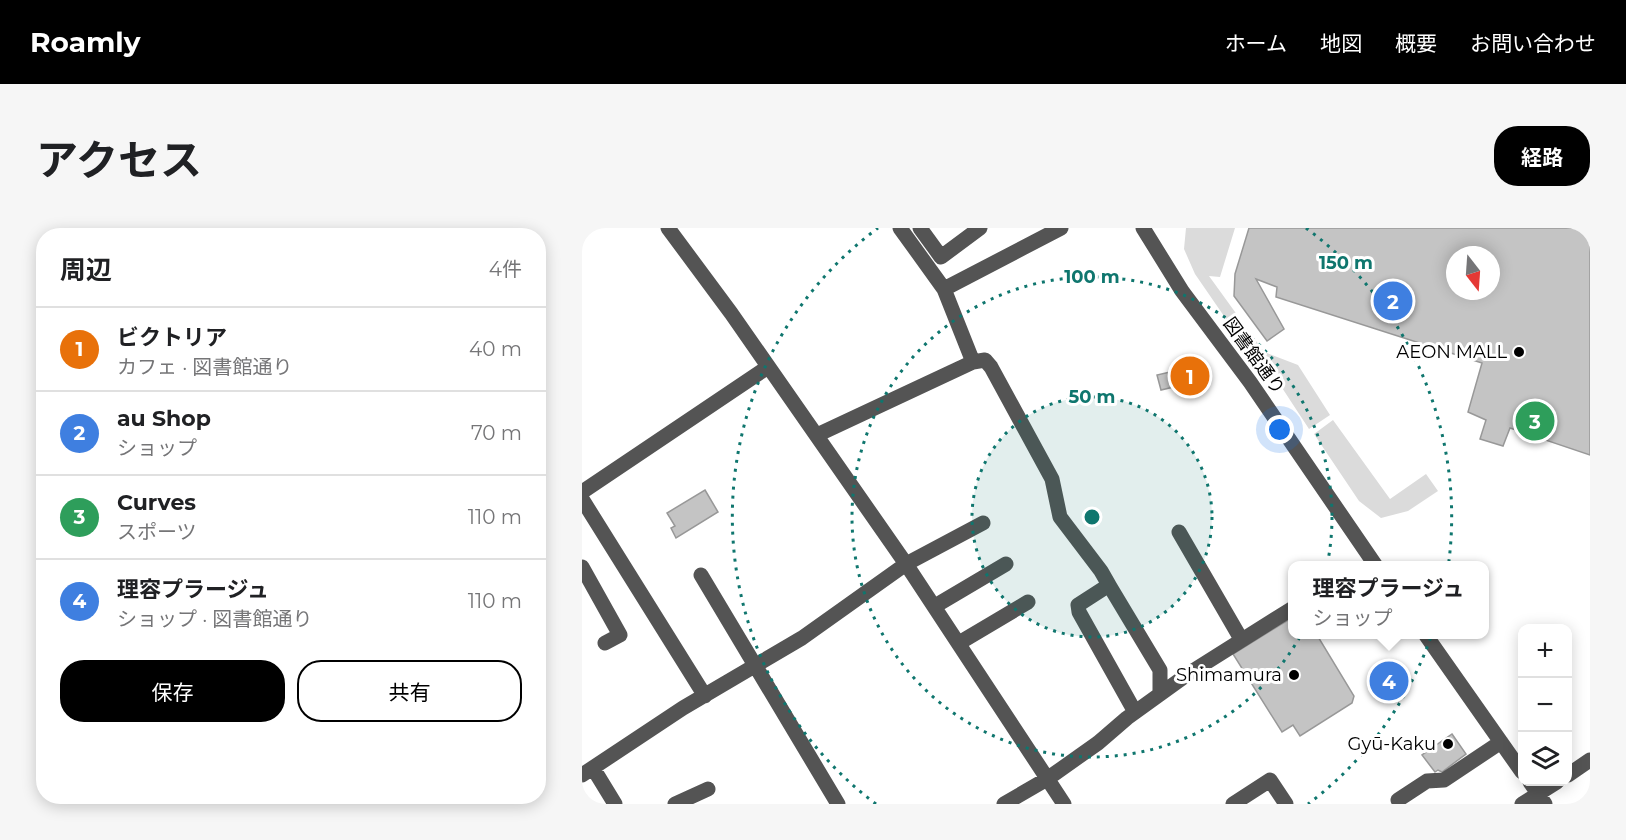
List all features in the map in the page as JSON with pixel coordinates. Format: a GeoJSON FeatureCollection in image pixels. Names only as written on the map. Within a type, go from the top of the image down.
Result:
{"type":"FeatureCollection","features":[{"type":"Feature","properties":{"kind":"street"},"geometry":{"type":"LineString","coordinates":[[668,228],[731,313],[935,606],[1064,804]]}},
{"type":"Feature","properties":{"kind":"street"},"geometry":{"type":"LineString","coordinates":[[900,228],[944,289],[973,362]]}},
{"type":"Feature","properties":{"kind":"street"},"geometry":{"type":"LineString","coordinates":[[920,228],[941,257],[980,228]]}},
{"type":"Feature","properties":{"kind":"street"},"geometry":{"type":"LineString","coordinates":[[944,289],[1061,228]]}},
{"type":"Feature","properties":{"kind":"street","name":"図書館通り"},"geometry":{"type":"LineString","coordinates":[[1145,228],[1182,291],[1250,382],[1368,561]]}},
{"type":"Feature","properties":{"kind":"street"},"geometry":{"type":"LineString","coordinates":[[816,435],[973,362],[985,360],[1052,479],[1060,517],[1101,572],[1160,670],[1160,693]]}},
{"type":"Feature","properties":{"kind":"street"},"geometry":{"type":"LineString","coordinates":[[582,492],[768,367]]}},
{"type":"Feature","properties":{"kind":"street"},"geometry":{"type":"LineString","coordinates":[[582,499],[705,696]]}},
{"type":"Feature","properties":{"kind":"street"},"geometry":{"type":"LineString","coordinates":[[615,804],[588,772],[705,696],[802,638],[906,564],[983,523]]}},
{"type":"Feature","properties":{"kind":"street"},"geometry":{"type":"LineString","coordinates":[[1179,532],[1241,639]]}},
{"type":"Feature","properties":{"kind":"street"},"geometry":{"type":"LineString","coordinates":[[935,606],[1005,564]]}},
{"type":"Feature","properties":{"kind":"street"},"geometry":{"type":"LineString","coordinates":[[582,567],[620,635],[605,643]]}},
{"type":"Feature","properties":{"kind":"street"},"geometry":{"type":"LineString","coordinates":[[701,575],[838,804]]}},
{"type":"Feature","properties":{"kind":"street"},"geometry":{"type":"LineString","coordinates":[[1109,585],[1078,605],[1078,612],[1135,712]]}},
{"type":"Feature","properties":{"kind":"street"},"geometry":{"type":"LineString","coordinates":[[959,643],[1028,602]]}},
{"type":"Feature","properties":{"kind":"street"},"geometry":{"type":"LineString","coordinates":[[1004,804],[1047,779],[1098,743],[1160,693],[1288,611]]}},
{"type":"Feature","properties":{"kind":"street"},"geometry":{"type":"LineString","coordinates":[[1429,639],[1518,766]]}},
{"type":"Feature","properties":{"kind":"street"},"geometry":{"type":"LineString","coordinates":[[1398,800],[1427,781],[1444,780],[1501,742]]}},
{"type":"Feature","properties":{"kind":"street"},"geometry":{"type":"LineString","coordinates":[[1572,772],[1590,760]]}},
{"type":"Feature","properties":{"kind":"street"},"geometry":{"type":"LineString","coordinates":[[1233,804],[1270,780],[1286,804]]}},
{"type":"Feature","properties":{"kind":"street"},"geometry":{"type":"LineString","coordinates":[[675,804],[708,789]]}},
{"type":"Feature","properties":{"kind":"street"},"geometry":{"type":"LineString","coordinates":[[1522,804],[1537,793]]}},
{"type":"Feature","properties":{"kind":"shaded area"},"geometry":{"type":"Polygon","coordinates":[[[1186,228],[1235,228],[1220,277],[1209,276],[1264,352],[1298,365],[1330,415],[1309,429],[1271,371],[1237,335],[1195,274],[1184,249],[1186,228]]]}},
{"type":"Feature","properties":{"kind":"shaded area"},"geometry":{"type":"Polygon","coordinates":[[[1333,420],[1390,499],[1426,474],[1438,491],[1408,511],[1381,518],[1359,501],[1314,434],[1333,420]]]}},
{"type":"Feature","properties":{"kind":"building","name":"AEON MALL"},"geometry":{"type":"Polygon","coordinates":[[[1249,228],[1590,228],[1590,455],[1510,428],[1503,446],[1480,439],[1486,420],[1468,412],[1482,363],[1276,297],[1277,287],[1256,279],[1284,329],[1267,341],[1234,296],[1235,274],[1249,228]]]}},
{"type":"Feature","properties":{"kind":"building"},"geometry":{"type":"Polygon","coordinates":[[[1196,366],[1199,381],[1161,390],[1157,375],[1196,366]]]}},
{"type":"Feature","properties":{"kind":"building"},"geometry":{"type":"Polygon","coordinates":[[[705,490],[718,512],[676,538],[671,528],[675,526],[667,513],[705,490]]]}},
{"type":"Feature","properties":{"kind":"building","name":"Shimamura"},"geometry":{"type":"Polygon","coordinates":[[[1288,620],[1288,639],[1319,639],[1354,696],[1352,703],[1300,736],[1293,725],[1282,732],[1233,654],[1288,620]]]}},
{"type":"Feature","properties":{"kind":"building"},"geometry":{"type":"Polygon","coordinates":[[[1386,661],[1407,690],[1393,700],[1372,672],[1386,661]]]}},
{"type":"Feature","properties":{"kind":"building","name":"Gyū-Kaku"},"geometry":{"type":"Polygon","coordinates":[[[1452,734],[1466,754],[1442,772],[1438,770],[1435,772],[1422,755],[1452,734]]]}},
{"type":"Feature","properties":{"kind":"place","name":"au Shop"},"geometry":{"type":"Point","coordinates":[1393,301]}},
{"type":"Feature","properties":{"kind":"place","name":"AEON MALL"},"geometry":{"type":"Point","coordinates":[1519,352]}},
{"type":"Feature","properties":{"kind":"place","name":"ビクトリア"},"geometry":{"type":"Point","coordinates":[1190,376]}},
{"type":"Feature","properties":{"kind":"place","name":"Curves"},"geometry":{"type":"Point","coordinates":[1535,421]}},
{"type":"Feature","properties":{"kind":"place","name":"Shimamura"},"geometry":{"type":"Point","coordinates":[1294,675]}},
{"type":"Feature","properties":{"kind":"place","name":"理容プラージュ"},"geometry":{"type":"Point","coordinates":[1389,681]}},
{"type":"Feature","properties":{"kind":"place","name":"Gyū-Kaku"},"geometry":{"type":"Point","coordinates":[1448,744]}}]}
